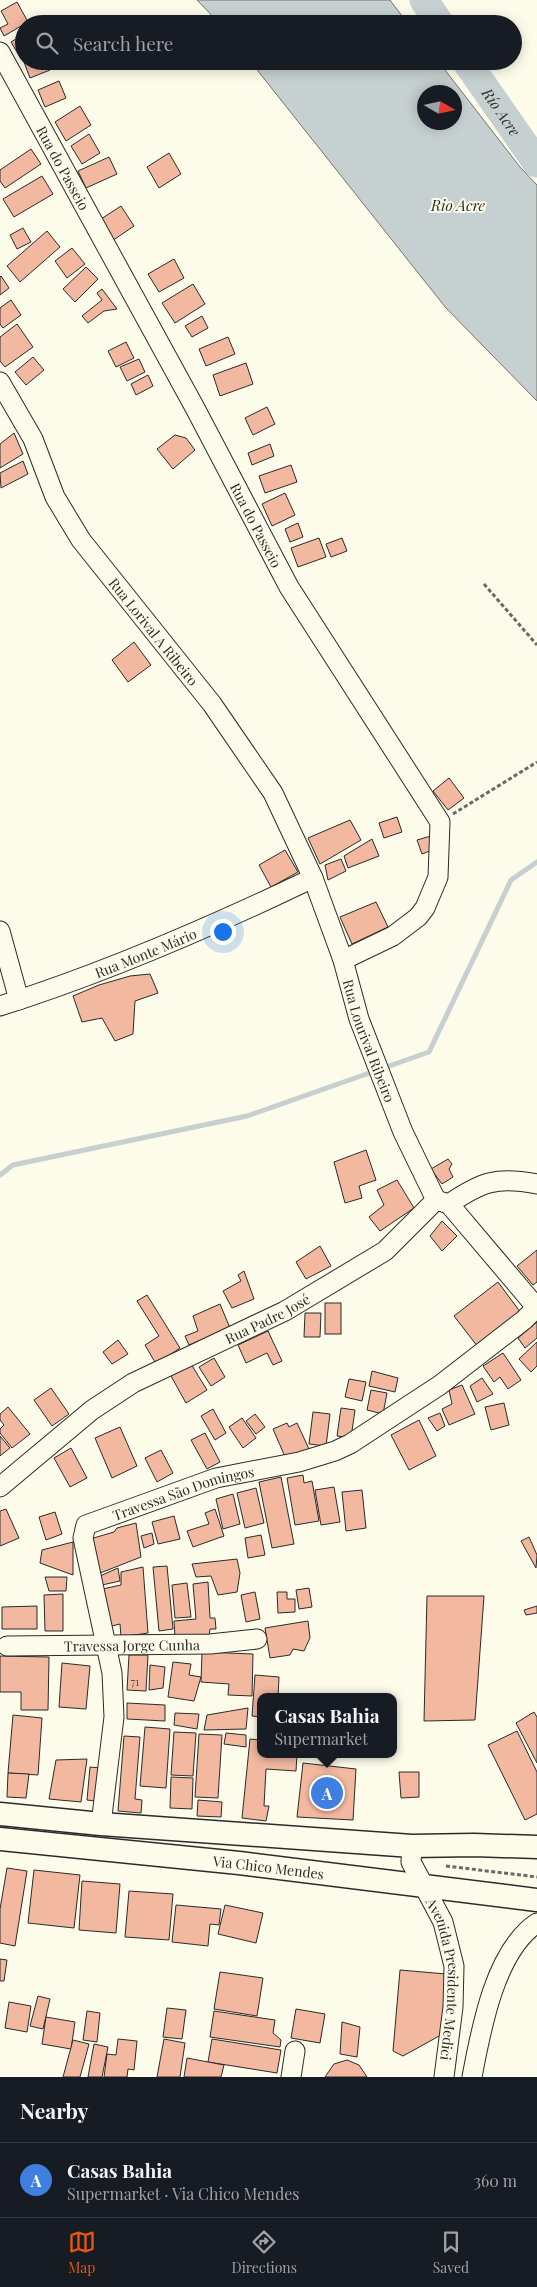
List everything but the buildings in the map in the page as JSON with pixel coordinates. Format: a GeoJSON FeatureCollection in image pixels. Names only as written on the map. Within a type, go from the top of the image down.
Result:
{"type":"FeatureCollection","features":[{"type":"Feature","properties":{"kind":"main road","name":"Via Chico Mendes"},"geometry":{"type":"LineString","coordinates":[[0,1814],[101,1824],[412,1846],[537,1847]]}},
{"type":"Feature","properties":{"kind":"main road","name":"Via Chico Mendes"},"geometry":{"type":"LineString","coordinates":[[0,1839],[230,1862],[537,1900]]}},
{"type":"Feature","properties":{"kind":"street","name":"Rua do Passeio"},"geometry":{"type":"LineString","coordinates":[[0,52],[195,408],[289,587],[440,822]]}},
{"type":"Feature","properties":{"kind":"street","name":"Rua Lorival A Ribeiro"},"geometry":{"type":"LineString","coordinates":[[0,382],[33,439],[55,498],[81,540],[212,704],[258,769],[286,819],[313,878]]}},
{"type":"Feature","properties":{"kind":"street"},"geometry":{"type":"LineString","coordinates":[[343,960],[392,936],[418,916],[425,908],[438,878],[440,822]]}},
{"type":"Feature","properties":{"kind":"street","name":"Rua Lourival Ribeiro"},"geometry":{"type":"LineString","coordinates":[[313,878],[343,960],[359,1019],[403,1132],[442,1202],[537,1308]]}},
{"type":"Feature","properties":{"kind":"street","name":"Rua Monte Mário"},"geometry":{"type":"LineString","coordinates":[[0,1006],[144,954],[240,913],[313,878]]}},
{"type":"Feature","properties":{"kind":"street"},"geometry":{"type":"LineString","coordinates":[[0,931],[19,1000]]}},
{"type":"Feature","properties":{"kind":"street","name":"Rua Padre José"},"geometry":{"type":"LineString","coordinates":[[0,1487],[92,1410],[133,1383],[285,1311],[385,1251],[442,1202],[491,1182],[511,1181],[537,1184]]}},
{"type":"Feature","properties":{"kind":"street","name":"Travessa São Domingos"},"geometry":{"type":"LineString","coordinates":[[101,1824],[114,1717],[112,1673],[83,1538],[86,1525],[216,1478],[299,1462],[350,1444],[440,1385],[537,1308]]}},
{"type":"Feature","properties":{"kind":"street","name":"Travessa Jorge Cunha"},"geometry":{"type":"LineString","coordinates":[[7,1646],[210,1644],[257,1639]]}},
{"type":"Feature","properties":{"kind":"street","name":"Avenida Presidente Medici"},"geometry":{"type":"LineString","coordinates":[[412,1846],[411,1862],[443,1922],[454,1966],[452,2007],[444,2077]]}},
{"type":"Feature","properties":{"kind":"street"},"geometry":{"type":"LineString","coordinates":[[472,2077],[491,1997],[506,1955],[523,1934],[537,1923]]}},
{"type":"Feature","properties":{"kind":"street"},"geometry":{"type":"LineString","coordinates":[[291,2077],[295,2051]]}},
{"type":"Feature","properties":{"kind":"path"},"geometry":{"type":"LineString","coordinates":[[484,584],[537,645]]}},
{"type":"Feature","properties":{"kind":"path"},"geometry":{"type":"LineString","coordinates":[[440,822],[537,762]]}},
{"type":"Feature","properties":{"kind":"water"},"geometry":{"type":"Polygon","coordinates":[[[197,0],[390,0],[401,15],[211,15],[197,0]]]}},
{"type":"Feature","properties":{"kind":"water","name":"Rio Acre"},"geometry":{"type":"Polygon","coordinates":[[[257,70],[445,70],[457,85],[417,85],[417,130],[462,130],[462,92],[520,167],[537,185],[537,401],[446,308],[257,70]]]}},
{"type":"Feature","properties":{"kind":"waterway","name":"Río Acre"},"geometry":{"type":"LineString","coordinates":[[424,0],[434,15]]}},
{"type":"Feature","properties":{"kind":"waterway","name":"Río Acre"},"geometry":{"type":"LineString","coordinates":[[472,70],[537,163]]}},
{"type":"Feature","properties":{"kind":"waterway"},"geometry":{"type":"LineString","coordinates":[[0,1175],[13,1165],[247,1116],[429,1052],[511,880],[537,862]]}},
{"type":"Feature","properties":{"kind":"place","name":"Casas Bahia"},"geometry":{"type":"Point","coordinates":[327,1793]}}]}
